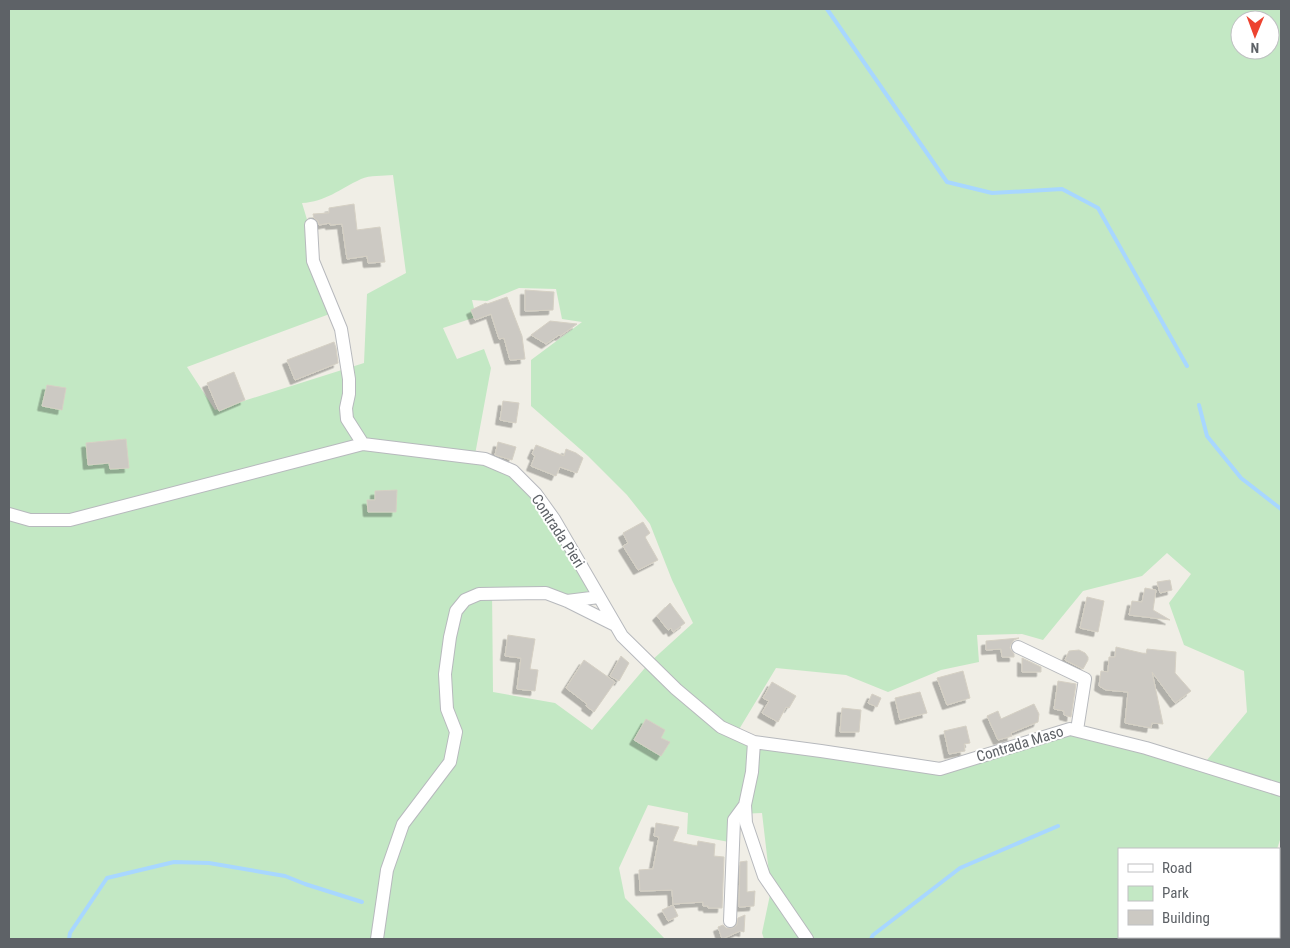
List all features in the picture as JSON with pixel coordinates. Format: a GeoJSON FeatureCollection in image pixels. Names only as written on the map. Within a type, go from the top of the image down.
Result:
{"type":"FeatureCollection","features":[{"type":"Feature","properties":{"kind":"street"},"geometry":{"type":"LineString","coordinates":[[9,514],[30,520],[70,520],[363,444],[348,419],[346,408],[349,394],[349,379],[341,329],[314,261],[311,225]]}},
{"type":"Feature","properties":{"kind":"street","name":"Contrada Pieri"},"geometry":{"type":"LineString","coordinates":[[363,444],[485,458],[513,471],[536,494],[554,519],[615,625]]}},
{"type":"Feature","properties":{"kind":"street"},"geometry":{"type":"LineString","coordinates":[[377,939],[387,870],[403,824],[450,762],[456,732],[447,709],[446,674],[450,637],[456,611],[465,600],[478,594],[546,593],[567,601],[615,625]]}},
{"type":"Feature","properties":{"kind":"street"},"geometry":{"type":"LineString","coordinates":[[567,601],[599,597]]}},
{"type":"Feature","properties":{"kind":"street","name":"Contrada Maso"},"geometry":{"type":"LineString","coordinates":[[615,625],[622,636],[676,689],[721,727],[754,742],[940,769],[1070,728],[1146,748],[1281,790]]}},
{"type":"Feature","properties":{"kind":"street"},"geometry":{"type":"LineString","coordinates":[[1018,647],[1085,679],[1077,730]]}},
{"type":"Feature","properties":{"kind":"street"},"geometry":{"type":"LineString","coordinates":[[754,742],[752,772],[745,805],[746,823],[764,876],[807,939]]}},
{"type":"Feature","properties":{"kind":"street"},"geometry":{"type":"LineString","coordinates":[[730,921],[734,820],[745,805]]}},
{"type":"Feature","properties":{"kind":"green space"},"geometry":{"type":"Polygon","coordinates":[[[9,9],[1281,9],[1281,837],[1277,848],[1118,848],[1118,938],[1280,938],[1280,862],[1281,939],[764,939],[762,933],[771,890],[762,813],[738,814],[729,842],[687,834],[688,813],[648,805],[619,868],[625,898],[665,939],[9,939],[9,9]],[[393,175],[372,176],[361,179],[325,198],[302,203],[335,312],[187,367],[215,410],[364,363],[367,294],[406,273],[393,175]],[[519,288],[487,301],[472,300],[476,317],[443,328],[457,359],[484,349],[491,368],[474,460],[503,466],[529,486],[593,588],[589,607],[492,589],[493,692],[555,703],[592,730],[650,662],[693,623],[672,580],[650,524],[627,495],[588,456],[531,406],[531,360],[582,322],[562,319],[556,289],[519,288]],[[1167,553],[1142,576],[1083,591],[1043,640],[1022,634],[977,635],[979,662],[941,670],[888,692],[846,675],[776,668],[735,736],[935,773],[1069,730],[1202,766],[1247,712],[1244,671],[1184,645],[1169,603],[1191,574],[1167,553]]]}},
{"type":"Feature","properties":{"kind":"building"},"geometry":{"type":"Polygon","coordinates":[[[354,204],[357,230],[380,227],[385,262],[368,263],[367,256],[347,259],[342,224],[330,225],[330,223],[319,225],[318,221],[314,218],[313,214],[329,213],[329,208],[354,204]]]}},
{"type":"Feature","properties":{"kind":"building"},"geometry":{"type":"Polygon","coordinates":[[[525,290],[554,292],[553,310],[525,311],[525,290]]]}},
{"type":"Feature","properties":{"kind":"building"},"geometry":{"type":"Polygon","coordinates":[[[507,297],[522,336],[525,359],[510,360],[504,338],[499,339],[491,314],[475,320],[471,310],[507,297]]]}},
{"type":"Feature","properties":{"kind":"building"},"geometry":{"type":"Polygon","coordinates":[[[550,321],[577,324],[546,344],[531,335],[550,321]]]}},
{"type":"Feature","properties":{"kind":"building"},"geometry":{"type":"Polygon","coordinates":[[[334,342],[338,363],[295,380],[287,360],[334,342]]]}},
{"type":"Feature","properties":{"kind":"building"},"geometry":{"type":"Polygon","coordinates":[[[234,372],[245,400],[219,411],[207,383],[234,372]]]}},
{"type":"Feature","properties":{"kind":"building"},"geometry":{"type":"Polygon","coordinates":[[[47,385],[66,388],[62,410],[42,406],[47,385]]]}},
{"type":"Feature","properties":{"kind":"building"},"geometry":{"type":"Polygon","coordinates":[[[503,401],[519,403],[516,423],[500,420],[503,401]]]}},
{"type":"Feature","properties":{"kind":"building"},"geometry":{"type":"Polygon","coordinates":[[[126,439],[129,468],[110,469],[109,463],[88,465],[86,443],[126,439]]]}},
{"type":"Feature","properties":{"kind":"building"},"geometry":{"type":"Polygon","coordinates":[[[498,442],[516,447],[512,460],[495,455],[498,442]]]}},
{"type":"Feature","properties":{"kind":"building"},"geometry":{"type":"Polygon","coordinates":[[[536,445],[564,456],[566,449],[576,453],[583,458],[577,473],[560,467],[556,476],[531,466],[535,456],[532,454],[536,445]]]}},
{"type":"Feature","properties":{"kind":"building"},"geometry":{"type":"Polygon","coordinates":[[[397,490],[396,512],[368,512],[367,500],[375,500],[375,491],[397,490]]]}},
{"type":"Feature","properties":{"kind":"building"},"geometry":{"type":"Polygon","coordinates":[[[643,522],[650,533],[645,537],[658,560],[638,570],[623,546],[628,543],[623,533],[643,522]]]}},
{"type":"Feature","properties":{"kind":"building"},"geometry":{"type":"Polygon","coordinates":[[[1170,580],[1172,590],[1160,593],[1157,582],[1170,580]]]}},
{"type":"Feature","properties":{"kind":"building"},"geometry":{"type":"Polygon","coordinates":[[[1145,588],[1156,590],[1153,610],[1170,620],[1129,615],[1132,601],[1142,602],[1145,588]]]}},
{"type":"Feature","properties":{"kind":"building"},"geometry":{"type":"Polygon","coordinates":[[[1087,597],[1104,601],[1098,632],[1080,628],[1087,597]]]}},
{"type":"Feature","properties":{"kind":"building"},"geometry":{"type":"Polygon","coordinates":[[[670,603],[685,623],[673,632],[671,628],[668,630],[657,616],[670,603]]]}},
{"type":"Feature","properties":{"kind":"building"},"geometry":{"type":"Polygon","coordinates":[[[508,635],[535,639],[530,669],[538,670],[535,691],[517,689],[521,658],[505,656],[508,635]]]}},
{"type":"Feature","properties":{"kind":"building"},"geometry":{"type":"Polygon","coordinates":[[[1019,638],[1011,644],[1010,648],[1014,657],[1002,657],[1001,649],[986,650],[986,641],[1019,638]]]}},
{"type":"Feature","properties":{"kind":"building"},"geometry":{"type":"Polygon","coordinates":[[[1116,647],[1146,654],[1147,649],[1176,652],[1175,673],[1191,691],[1175,703],[1152,672],[1163,724],[1152,723],[1151,728],[1125,723],[1128,692],[1106,690],[1099,686],[1101,671],[1108,672],[1109,657],[1115,657],[1116,647]]]}},
{"type":"Feature","properties":{"kind":"building"},"geometry":{"type":"Polygon","coordinates":[[[1079,650],[1088,657],[1083,669],[1065,660],[1069,651],[1079,650]]]}},
{"type":"Feature","properties":{"kind":"building"},"geometry":{"type":"Polygon","coordinates":[[[621,656],[629,663],[619,681],[610,676],[621,656]]]}},
{"type":"Feature","properties":{"kind":"building"},"geometry":{"type":"Polygon","coordinates":[[[1022,658],[1041,667],[1041,672],[1022,672],[1022,658]]]}},
{"type":"Feature","properties":{"kind":"building"},"geometry":{"type":"Polygon","coordinates":[[[584,660],[615,682],[594,712],[586,706],[587,704],[566,688],[584,660]]]}},
{"type":"Feature","properties":{"kind":"building"},"geometry":{"type":"Polygon","coordinates":[[[963,671],[970,698],[947,705],[937,678],[963,671]]]}},
{"type":"Feature","properties":{"kind":"building"},"geometry":{"type":"Polygon","coordinates":[[[1058,681],[1076,684],[1071,717],[1064,715],[1064,711],[1054,709],[1058,681]]]}},
{"type":"Feature","properties":{"kind":"building"},"geometry":{"type":"Polygon","coordinates":[[[772,682],[796,696],[789,708],[786,707],[778,722],[762,713],[769,701],[763,698],[772,682]]]}},
{"type":"Feature","properties":{"kind":"building"},"geometry":{"type":"Polygon","coordinates":[[[920,692],[927,713],[900,720],[895,698],[920,692]]]}},
{"type":"Feature","properties":{"kind":"building"},"geometry":{"type":"Polygon","coordinates":[[[872,694],[881,698],[877,707],[868,703],[872,694]]]}},
{"type":"Feature","properties":{"kind":"building"},"geometry":{"type":"Polygon","coordinates":[[[1034,704],[1039,714],[1038,722],[1011,733],[1012,736],[998,740],[987,716],[998,711],[1001,719],[1034,704]]]}},
{"type":"Feature","properties":{"kind":"building"},"geometry":{"type":"Polygon","coordinates":[[[842,708],[861,710],[859,732],[840,732],[842,708]]]}},
{"type":"Feature","properties":{"kind":"building"},"geometry":{"type":"Polygon","coordinates":[[[646,719],[665,730],[661,738],[670,742],[661,756],[634,740],[646,719]]]}},
{"type":"Feature","properties":{"kind":"building"},"geometry":{"type":"Polygon","coordinates":[[[966,726],[970,743],[964,744],[965,751],[949,754],[944,731],[966,726]]]}},
{"type":"Feature","properties":{"kind":"building"},"geometry":{"type":"Polygon","coordinates":[[[656,823],[679,827],[673,841],[697,846],[698,841],[715,844],[714,856],[724,857],[722,908],[708,908],[708,906],[703,906],[703,902],[673,904],[672,890],[640,891],[639,870],[653,869],[659,837],[654,836],[656,823]]]}},
{"type":"Feature","properties":{"kind":"building"},"geometry":{"type":"Polygon","coordinates":[[[747,861],[747,892],[755,891],[754,906],[739,907],[740,862],[747,861]]]}},
{"type":"Feature","properties":{"kind":"building"},"geometry":{"type":"Polygon","coordinates":[[[673,905],[678,916],[668,921],[662,910],[673,905]]]}},
{"type":"Feature","properties":{"kind":"building"},"geometry":{"type":"Polygon","coordinates":[[[745,915],[744,932],[740,931],[722,939],[718,927],[723,925],[726,928],[733,928],[737,925],[738,918],[745,915]]]}},
{"type":"Feature","properties":{"kind":"waterway"},"geometry":{"type":"LineString","coordinates":[[827,9],[947,182],[992,193],[1062,189],[1098,208],[1187,366]]}},
{"type":"Feature","properties":{"kind":"waterway"},"geometry":{"type":"LineString","coordinates":[[1199,405],[1207,436],[1241,478],[1281,509]]}},
{"type":"Feature","properties":{"kind":"waterway"},"geometry":{"type":"LineString","coordinates":[[871,939],[873,935],[960,868],[1058,826]]}},
{"type":"Feature","properties":{"kind":"waterway"},"geometry":{"type":"LineString","coordinates":[[69,939],[70,933],[107,878],[174,862],[209,863],[285,876],[362,902]]}}]}
